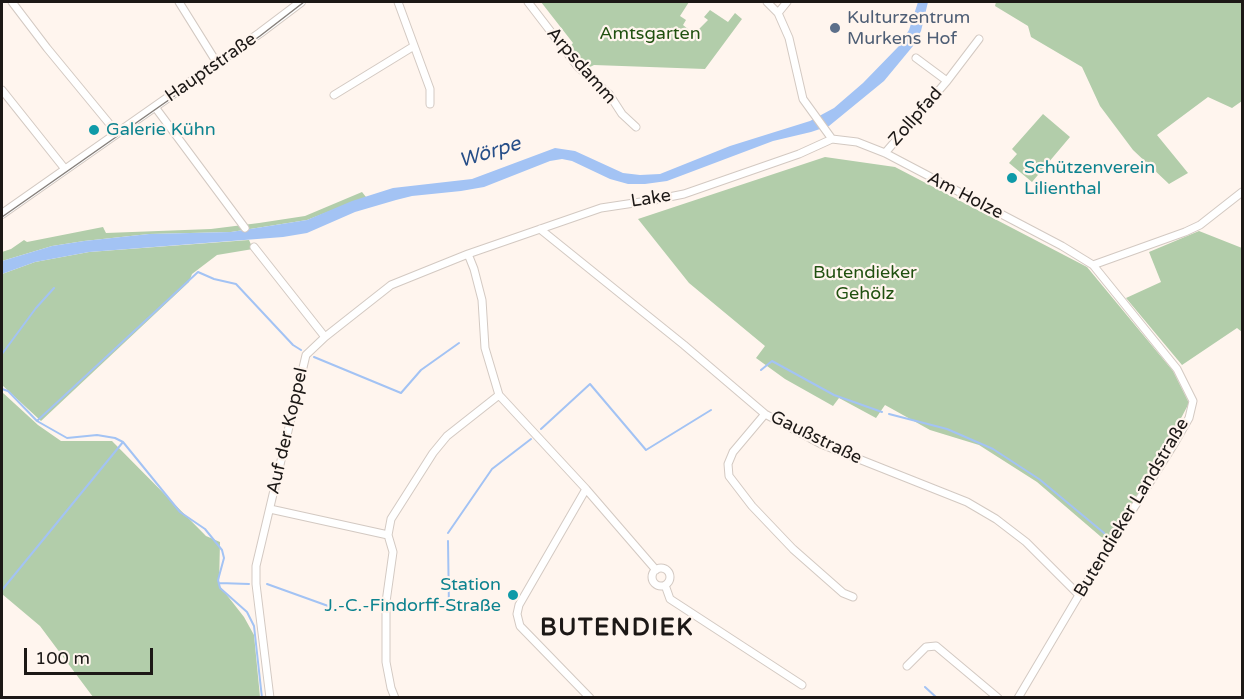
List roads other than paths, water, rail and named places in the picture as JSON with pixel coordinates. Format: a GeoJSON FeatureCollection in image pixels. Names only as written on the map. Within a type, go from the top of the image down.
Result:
{"type":"FeatureCollection","features":[{"type":"Feature","properties":{"kind":"street"},"geometry":{"type":"LineString","coordinates":[[12,2],[117,133]]}},
{"type":"Feature","properties":{"kind":"street"},"geometry":{"type":"LineString","coordinates":[[179,2],[217,63]]}},
{"type":"Feature","properties":{"kind":"street","name":"Hauptstraße"},"geometry":{"type":"LineString","coordinates":[[2,214],[279,20],[301,2]]}},
{"type":"Feature","properties":{"kind":"street"},"geometry":{"type":"LineString","coordinates":[[398,2],[430,89],[430,104]]}},
{"type":"Feature","properties":{"kind":"street","name":"Arpsdamm"},"geometry":{"type":"LineString","coordinates":[[528,2],[578,67],[609,94],[622,114],[636,127]]}},
{"type":"Feature","properties":{"kind":"street"},"geometry":{"type":"LineString","coordinates":[[767,2],[778,13],[789,38],[803,99],[832,139]]}},
{"type":"Feature","properties":{"kind":"street"},"geometry":{"type":"LineString","coordinates":[[778,13],[787,2]]}},
{"type":"Feature","properties":{"kind":"street","name":"Zollpfad"},"geometry":{"type":"LineString","coordinates":[[885,153],[947,81],[979,39]]}},
{"type":"Feature","properties":{"kind":"street"},"geometry":{"type":"LineString","coordinates":[[334,95],[414,46]]}},
{"type":"Feature","properties":{"kind":"street","name":"Zollpfad"},"geometry":{"type":"LineString","coordinates":[[916,58],[947,81]]}},
{"type":"Feature","properties":{"kind":"street"},"geometry":{"type":"LineString","coordinates":[[2,90],[65,169]]}},
{"type":"Feature","properties":{"kind":"street"},"geometry":{"type":"LineString","coordinates":[[155,107],[245,228]]}},
{"type":"Feature","properties":{"kind":"street","name":"Am Holze"},"geometry":{"type":"LineString","coordinates":[[832,139],[857,142],[885,153],[1062,246],[1093,265]]}},
{"type":"Feature","properties":{"kind":"street","name":"Lake"},"geometry":{"type":"LineString","coordinates":[[468,254],[601,208],[684,194],[799,154],[832,139]]}},
{"type":"Feature","properties":{"kind":"street"},"geometry":{"type":"LineString","coordinates":[[1093,265],[1200,225],[1242,192]]}},
{"type":"Feature","properties":{"kind":"street","name":"Gaußstraße"},"geometry":{"type":"LineString","coordinates":[[540,229],[684,345],[765,414],[821,444],[967,502],[996,519],[1026,542],[1079,595]]}},
{"type":"Feature","properties":{"kind":"street"},"geometry":{"type":"LineString","coordinates":[[254,247],[325,337]]}},
{"type":"Feature","properties":{"kind":"street"},"geometry":{"type":"LineString","coordinates":[[468,254],[482,300],[485,348],[499,395],[586,489],[656,570]]}},
{"type":"Feature","properties":{"kind":"street","name":"Auf der Koppel"},"geometry":{"type":"LineString","coordinates":[[270,698],[255,584],[256,566],[306,355],[325,337],[391,285],[468,254]]}},
{"type":"Feature","properties":{"kind":"street","name":"Butendieker Landstraße"},"geometry":{"type":"LineString","coordinates":[[1018,698],[1079,595],[1174,444],[1189,418],[1193,401],[1178,369],[1093,265]]}},
{"type":"Feature","properties":{"kind":"street"},"geometry":{"type":"LineString","coordinates":[[395,698],[386,662],[386,602],[393,552],[388,535],[391,519],[433,453],[447,436],[499,395]]}},
{"type":"Feature","properties":{"kind":"street"},"geometry":{"type":"LineString","coordinates":[[765,414],[733,452],[728,464],[729,476],[752,506],[793,549],[843,593],[853,597]]}},
{"type":"Feature","properties":{"kind":"street"},"geometry":{"type":"LineString","coordinates":[[586,489],[519,605],[517,614],[520,626],[590,698]]}},
{"type":"Feature","properties":{"kind":"street"},"geometry":{"type":"LineString","coordinates":[[270,509],[388,535]]}},
{"type":"Feature","properties":{"kind":"street"},"geometry":{"type":"LineString","coordinates":[[662,568],[668,572],[670,578],[665,585],[654,583],[652,576],[656,570],[662,568]]}},
{"type":"Feature","properties":{"kind":"street"},"geometry":{"type":"LineString","coordinates":[[665,585],[670,599],[802,685]]}},
{"type":"Feature","properties":{"kind":"street"},"geometry":{"type":"LineString","coordinates":[[907,666],[926,647],[936,646],[998,698]]}},
{"type":"Feature","properties":{"kind":"water"},"geometry":{"type":"Polygon","coordinates":[[[918,2],[928,2],[921,31],[913,46],[884,81],[829,126],[773,141],[667,181],[628,184],[562,159],[550,161],[484,187],[396,200],[355,212],[307,233],[283,237],[89,252],[35,262],[2,274],[2,261],[52,246],[149,234],[231,232],[307,220],[352,201],[393,188],[472,179],[555,148],[575,151],[623,173],[660,174],[730,146],[810,121],[834,108],[863,83],[898,47],[909,30],[918,2]]]}},
{"type":"Feature","properties":{"kind":"waterway"},"geometry":{"type":"LineString","coordinates":[[38,420],[198,272],[214,279],[236,284],[293,345],[301,350]]}},
{"type":"Feature","properties":{"kind":"waterway"},"geometry":{"type":"LineString","coordinates":[[2,354],[54,288]]}},
{"type":"Feature","properties":{"kind":"waterway"},"geometry":{"type":"LineString","coordinates":[[314,357],[401,393],[421,370],[459,343]]}},
{"type":"Feature","properties":{"kind":"waterway"},"geometry":{"type":"LineString","coordinates":[[761,370],[772,361],[834,395],[882,412]]}},
{"type":"Feature","properties":{"kind":"waterway"},"geometry":{"type":"LineString","coordinates":[[541,429],[590,384],[646,450],[711,410]]}},
{"type":"Feature","properties":{"kind":"waterway"},"geometry":{"type":"LineString","coordinates":[[2,389],[8,391],[37,421],[67,438],[97,435],[123,442],[180,512],[205,529],[222,550],[224,558],[218,580],[220,588],[247,612],[254,626],[262,698]]}},
{"type":"Feature","properties":{"kind":"waterway"},"geometry":{"type":"LineString","coordinates":[[889,414],[947,429],[993,449],[1039,479],[1104,533]]}},
{"type":"Feature","properties":{"kind":"waterway"},"geometry":{"type":"LineString","coordinates":[[448,533],[492,469],[531,439]]}},
{"type":"Feature","properties":{"kind":"waterway"},"geometry":{"type":"LineString","coordinates":[[2,590],[123,442]]}},
{"type":"Feature","properties":{"kind":"waterway"},"geometry":{"type":"LineString","coordinates":[[448,541],[449,610]]}},
{"type":"Feature","properties":{"kind":"waterway"},"geometry":{"type":"LineString","coordinates":[[219,583],[249,584]]}},
{"type":"Feature","properties":{"kind":"waterway"},"geometry":{"type":"LineString","coordinates":[[267,584],[331,607]]}},
{"type":"Feature","properties":{"kind":"waterway"},"geometry":{"type":"LineString","coordinates":[[925,687],[937,698]]}},
{"type":"Feature","properties":{"kind":"tram line"},"geometry":{"type":"LineString","coordinates":[[2,217],[260,36],[304,2]]}},
{"type":"Feature","properties":{"kind":"place","name":"Kulturzentrum Murkens Hof"},"geometry":{"type":"Point","coordinates":[835,28]}},
{"type":"Feature","properties":{"kind":"place","name":"Galerie Kühn"},"geometry":{"type":"Point","coordinates":[94,130]}},
{"type":"Feature","properties":{"kind":"place","name":"Schützenverein Lilienthal"},"geometry":{"type":"Point","coordinates":[1012,178]}},
{"type":"Feature","properties":{"kind":"place","name":"Station J.-C.-Findorff-Straße"},"geometry":{"type":"Point","coordinates":[513,595]}},
{"type":"Feature","properties":{"kind":"district","name":"BUTENDIEK"},"geometry":{"type":"Point","coordinates":[617,629]}},
{"type":"Feature","properties":{"kind":"park label","name":"Amtsgarten"},"geometry":{"type":"Point","coordinates":[650,34]}},
{"type":"Feature","properties":{"kind":"park label","name":"Butendieker Gehölz"},"geometry":{"type":"Point","coordinates":[865,283]}},
{"type":"Feature","properties":{"kind":"water label","name":"Wörpe"},"geometry":{"type":"Point","coordinates":[490,153]}}]}
